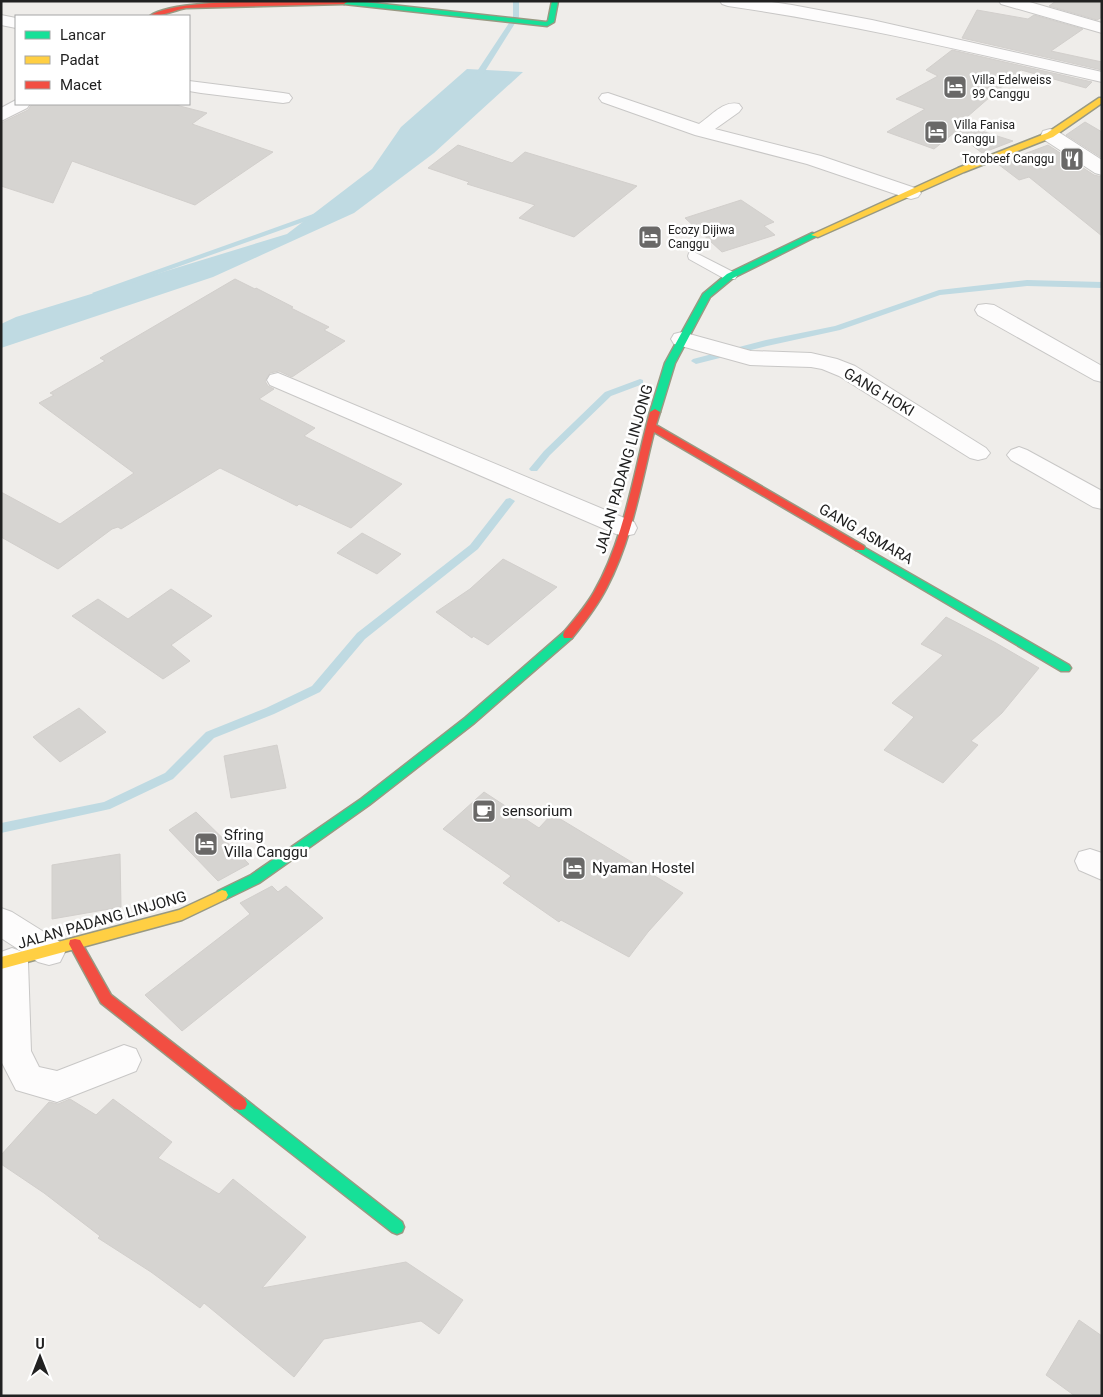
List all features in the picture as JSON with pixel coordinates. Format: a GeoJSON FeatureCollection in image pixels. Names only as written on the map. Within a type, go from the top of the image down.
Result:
{"type":"FeatureCollection","features":[{"type":"Feature","properties":{"kind":"street"},"geometry":{"type":"LineString","coordinates":[[155,15],[165,10],[186,6],[346,2],[539,24],[551,22],[555,1]]}},
{"type":"Feature","properties":{"kind":"street"},"geometry":{"type":"LineString","coordinates":[[728,1],[792,10],[872,25],[1102,78]]}},
{"type":"Feature","properties":{"kind":"street"},"geometry":{"type":"LineString","coordinates":[[1007,1],[1102,28]]}},
{"type":"Feature","properties":{"kind":"street"},"geometry":{"type":"LineString","coordinates":[[1,20],[15,23]]}},
{"type":"Feature","properties":{"kind":"street"},"geometry":{"type":"LineString","coordinates":[[190,86],[220,92],[249,93],[282,98]]}},
{"type":"Feature","properties":{"kind":"street"},"geometry":{"type":"LineString","coordinates":[[608,98],[701,131],[814,160],[911,194]]}},
{"type":"Feature","properties":{"kind":"street","name":"JALAN PADANG LINJONG"},"geometry":{"type":"LineString","coordinates":[[6,963],[182,915],[255,879],[365,802],[469,721],[567,637],[588,610],[603,585],[625,528],[651,426],[670,363],[706,296],[730,276],[792,246],[961,170],[1050,135],[1102,100]]}},
{"type":"Feature","properties":{"kind":"street"},"geometry":{"type":"LineString","coordinates":[[1,116],[19,105]]}},
{"type":"Feature","properties":{"kind":"street"},"geometry":{"type":"LineString","coordinates":[[701,131],[733,108]]}},
{"type":"Feature","properties":{"kind":"street"},"geometry":{"type":"LineString","coordinates":[[1050,135],[1102,169]]}},
{"type":"Feature","properties":{"kind":"street"},"geometry":{"type":"LineString","coordinates":[[986,310],[1102,375]]}},
{"type":"Feature","properties":{"kind":"street","name":"GANG HOKI"},"geometry":{"type":"LineString","coordinates":[[682,339],[750,358],[811,360],[829,364],[847,371],[978,453]]}},
{"type":"Feature","properties":{"kind":"street"},"geometry":{"type":"LineString","coordinates":[[278,380],[625,528]]}},
{"type":"Feature","properties":{"kind":"street","name":"GANG ASMARA"},"geometry":{"type":"LineString","coordinates":[[651,426],[1065,668]]}},
{"type":"Feature","properties":{"kind":"street"},"geometry":{"type":"LineString","coordinates":[[1019,455],[1102,502]]}},
{"type":"Feature","properties":{"kind":"street"},"geometry":{"type":"LineString","coordinates":[[1,921],[62,948],[106,999],[397,1227]]}},
{"type":"Feature","properties":{"kind":"street"},"geometry":{"type":"LineString","coordinates":[[6,963],[14,1053],[28,1079],[57,1087],[124,1060]]}},
{"type":"Feature","properties":{"kind":"lane"},"geometry":{"type":"LineString","coordinates":[[694,256],[730,276]]}},
{"type":"Feature","properties":{"kind":"water"},"geometry":{"type":"Polygon","coordinates":[[[467,69],[523,72],[434,153],[354,213],[213,277],[1,348],[1,324],[16,317],[287,234],[372,169],[401,127],[467,69]]]}},
{"type":"Feature","properties":{"kind":"building"},"geometry":{"type":"Polygon","coordinates":[[[1056,1],[1102,1],[1102,17],[1097,20],[1049,6],[1056,1]]]}},
{"type":"Feature","properties":{"kind":"building"},"geometry":{"type":"Polygon","coordinates":[[[977,10],[1028,19],[1034,15],[1083,29],[1051,51],[1102,62],[1102,70],[962,38],[977,10]]]}},
{"type":"Feature","properties":{"kind":"building"},"geometry":{"type":"Polygon","coordinates":[[[952,50],[1092,82],[1086,88],[1021,70],[959,124],[1013,141],[982,153],[955,132],[934,149],[887,132],[925,109],[896,99],[938,76],[926,70],[952,50]]]}},
{"type":"Feature","properties":{"kind":"building"},"geometry":{"type":"Polygon","coordinates":[[[31,105],[176,105],[207,113],[192,124],[273,152],[195,205],[72,161],[53,203],[1,186],[1,123],[28,110],[31,105]]]}},
{"type":"Feature","properties":{"kind":"building"},"geometry":{"type":"Polygon","coordinates":[[[1085,122],[1102,132],[1102,158],[1066,135],[1085,122]]]}},
{"type":"Feature","properties":{"kind":"building"},"geometry":{"type":"Polygon","coordinates":[[[458,145],[512,163],[525,152],[637,186],[574,237],[519,218],[535,205],[467,184],[469,182],[428,168],[458,145]]]}},
{"type":"Feature","properties":{"kind":"building"},"geometry":{"type":"Polygon","coordinates":[[[1048,145],[1094,175],[1102,177],[1102,236],[1029,177],[1019,180],[998,164],[1048,145]]]}},
{"type":"Feature","properties":{"kind":"building"},"geometry":{"type":"Polygon","coordinates":[[[741,200],[774,222],[764,226],[775,235],[722,252],[685,218],[741,200]]]}},
{"type":"Feature","properties":{"kind":"building"},"geometry":{"type":"Polygon","coordinates":[[[235,279],[256,288],[329,327],[324,330],[345,341],[292,377],[279,371],[270,373],[265,381],[268,386],[274,389],[259,399],[315,428],[304,436],[402,484],[351,528],[299,504],[297,506],[220,468],[121,529],[118,527],[112,529],[58,569],[1,537],[1,492],[60,524],[134,473],[39,403],[54,395],[50,393],[105,361],[100,358],[235,279]]]}},
{"type":"Feature","properties":{"kind":"building"},"geometry":{"type":"Polygon","coordinates":[[[362,533],[401,554],[377,574],[337,553],[362,533]]]}},
{"type":"Feature","properties":{"kind":"building"},"geometry":{"type":"Polygon","coordinates":[[[503,559],[557,587],[488,645],[473,636],[472,638],[436,612],[470,589],[503,559]]]}},
{"type":"Feature","properties":{"kind":"building"},"geometry":{"type":"Polygon","coordinates":[[[171,589],[212,616],[171,645],[190,661],[163,679],[72,616],[98,599],[128,619],[171,589]]]}},
{"type":"Feature","properties":{"kind":"building"},"geometry":{"type":"Polygon","coordinates":[[[946,617],[1039,668],[1002,713],[971,741],[978,745],[943,783],[884,750],[914,717],[892,703],[943,655],[921,644],[946,617]]]}},
{"type":"Feature","properties":{"kind":"building"},"geometry":{"type":"Polygon","coordinates":[[[79,708],[106,732],[60,762],[33,737],[79,708]]]}},
{"type":"Feature","properties":{"kind":"building"},"geometry":{"type":"Polygon","coordinates":[[[277,745],[286,788],[231,798],[224,756],[277,745]]]}},
{"type":"Feature","properties":{"kind":"building"},"geometry":{"type":"Polygon","coordinates":[[[484,792],[539,828],[552,814],[683,893],[648,932],[629,957],[561,920],[559,922],[503,883],[511,876],[443,829],[484,792]]]}},
{"type":"Feature","properties":{"kind":"building","name":"Sfring Villa Canggu"},"geometry":{"type":"Polygon","coordinates":[[[196,812],[249,864],[218,881],[169,830],[196,812]]]}},
{"type":"Feature","properties":{"kind":"building"},"geometry":{"type":"Polygon","coordinates":[[[120,854],[121,907],[52,919],[52,865],[120,854]]]}},
{"type":"Feature","properties":{"kind":"building"},"geometry":{"type":"Polygon","coordinates":[[[272,886],[278,892],[286,886],[323,918],[182,1031],[145,995],[250,914],[240,903],[272,886]]]}},
{"type":"Feature","properties":{"kind":"building"},"geometry":{"type":"Polygon","coordinates":[[[70,1099],[96,1115],[113,1099],[172,1142],[158,1158],[219,1194],[233,1179],[306,1237],[262,1288],[406,1262],[463,1300],[439,1334],[421,1321],[324,1339],[294,1377],[204,1303],[200,1308],[151,1272],[98,1238],[100,1236],[44,1193],[1,1164],[1,1155],[49,1102],[58,1104],[70,1099]]]}},
{"type":"Feature","properties":{"kind":"building"},"geometry":{"type":"Polygon","coordinates":[[[1079,1320],[1102,1336],[1102,1396],[1075,1396],[1046,1375],[1079,1320]]]}},
{"type":"Feature","properties":{"kind":"waterway"},"geometry":{"type":"LineString","coordinates":[[474,82],[516,17],[516,1]]}},
{"type":"Feature","properties":{"kind":"waterway"},"geometry":{"type":"LineString","coordinates":[[96,293],[319,215]]}},
{"type":"Feature","properties":{"kind":"waterway"},"geometry":{"type":"LineString","coordinates":[[696,361],[766,343],[837,328],[939,293],[1027,283],[1102,285]]}},
{"type":"Feature","properties":{"kind":"waterway"},"geometry":{"type":"LineString","coordinates":[[534,469],[547,453],[608,394],[640,382]]}},
{"type":"Feature","properties":{"kind":"waterway"},"geometry":{"type":"LineString","coordinates":[[1,828],[106,806],[169,776],[210,735],[270,711],[316,689],[361,636],[474,547],[510,501]]}},
{"type":"Feature","properties":{"kind":"traffic: fast"},"geometry":{"type":"LineString","coordinates":[[344,2],[547,24],[551,22],[555,1]]}},
{"type":"Feature","properties":{"kind":"traffic: fast"},"geometry":{"type":"LineString","coordinates":[[655,412],[670,363],[706,296],[730,276],[815,235]]}},
{"type":"Feature","properties":{"kind":"traffic: fast"},"geometry":{"type":"LineString","coordinates":[[860,548],[1065,668]]}},
{"type":"Feature","properties":{"kind":"traffic: fast"},"geometry":{"type":"LineString","coordinates":[[222,895],[255,879],[365,802],[469,721],[568,635]]}},
{"type":"Feature","properties":{"kind":"traffic: fast"},"geometry":{"type":"LineString","coordinates":[[240,1104],[397,1227]]}},
{"type":"Feature","properties":{"kind":"traffic: slow"},"geometry":{"type":"LineString","coordinates":[[815,235],[961,170],[1050,135],[1102,100]]}},
{"type":"Feature","properties":{"kind":"traffic: slow"},"geometry":{"type":"LineString","coordinates":[[1,963],[182,915],[222,895]]}},
{"type":"Feature","properties":{"kind":"traffic: jam"},"geometry":{"type":"LineString","coordinates":[[155,15],[165,10],[186,6],[344,2]]}},
{"type":"Feature","properties":{"kind":"traffic: jam"},"geometry":{"type":"LineString","coordinates":[[568,635],[596,598],[612,564],[626,522],[655,412]]}},
{"type":"Feature","properties":{"kind":"traffic: jam"},"geometry":{"type":"LineString","coordinates":[[651,426],[860,548]]}},
{"type":"Feature","properties":{"kind":"traffic: jam"},"geometry":{"type":"LineString","coordinates":[[75,944],[106,999],[240,1104]]}},
{"type":"Feature","properties":{"kind":"place","name":"Villa Edelweiss 99 Canggu"},"geometry":{"type":"Point","coordinates":[955,87]}},
{"type":"Feature","properties":{"kind":"place","name":"Villa Fanisa Canggu"},"geometry":{"type":"Point","coordinates":[936,132]}},
{"type":"Feature","properties":{"kind":"place","name":"Torobeef Canggu"},"geometry":{"type":"Point","coordinates":[1072,159]}},
{"type":"Feature","properties":{"kind":"place","name":"Ecozy Dijiwa Canggu"},"geometry":{"type":"Point","coordinates":[650,237]}},
{"type":"Feature","properties":{"kind":"place","name":"sensorium"},"geometry":{"type":"Point","coordinates":[484,811]}},
{"type":"Feature","properties":{"kind":"place","name":"Sfring Villa Canggu"},"geometry":{"type":"Point","coordinates":[206,844]}},
{"type":"Feature","properties":{"kind":"place","name":"Nyaman Hostel"},"geometry":{"type":"Point","coordinates":[574,868]}}]}
